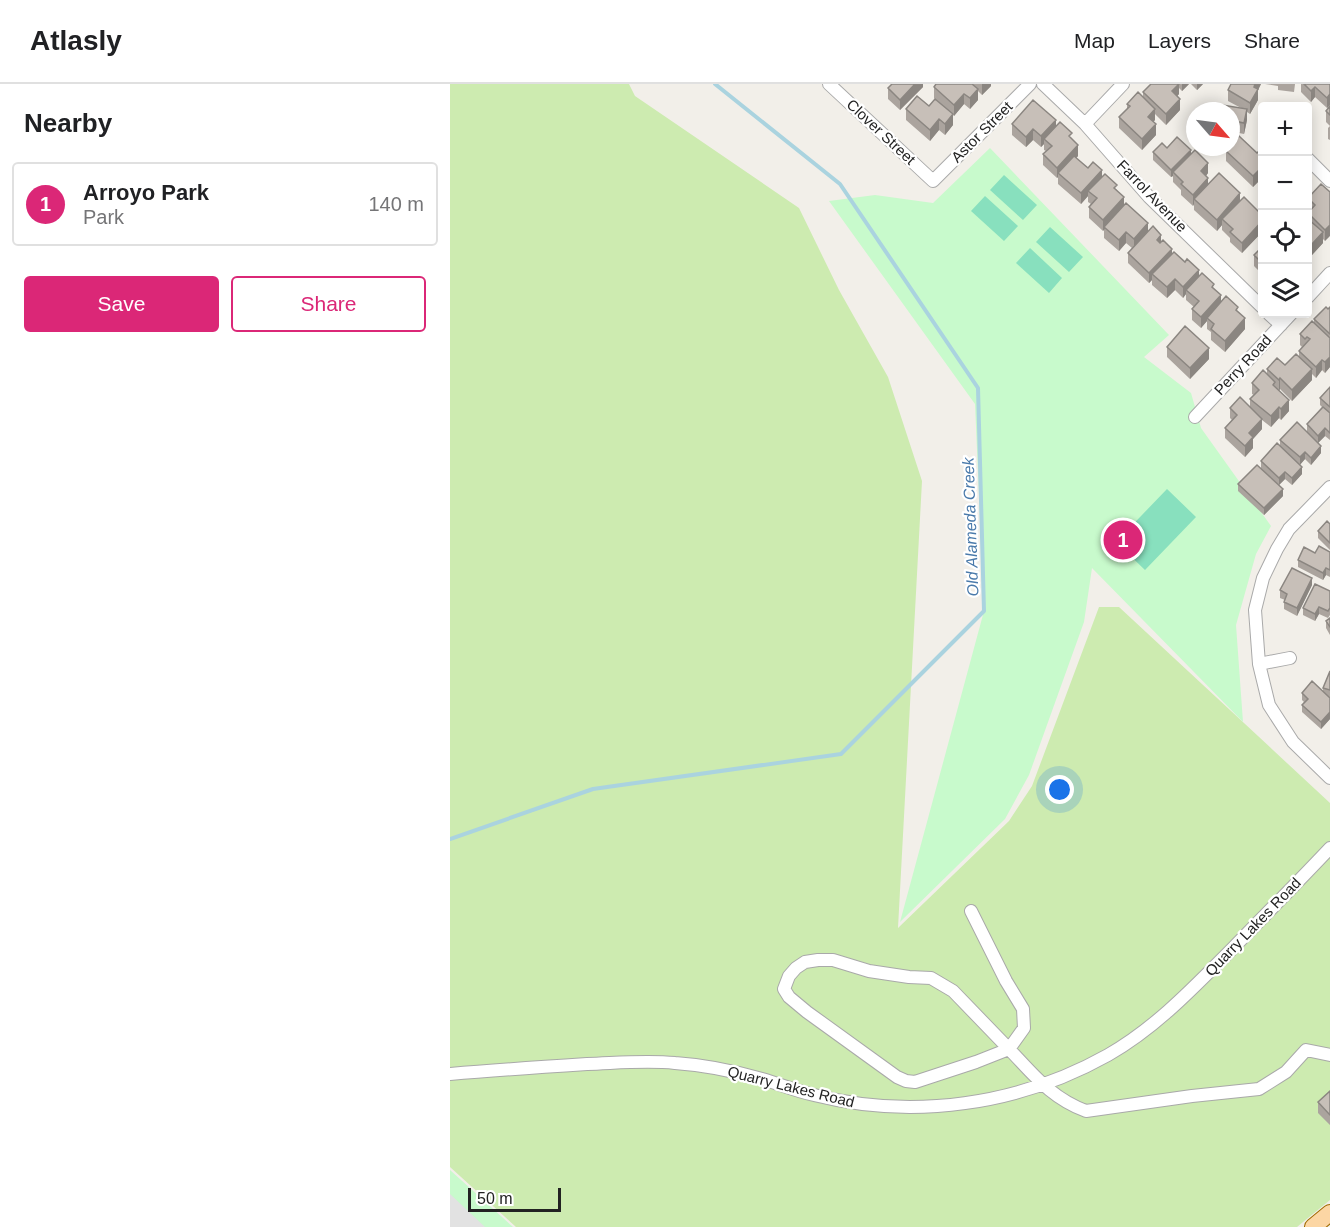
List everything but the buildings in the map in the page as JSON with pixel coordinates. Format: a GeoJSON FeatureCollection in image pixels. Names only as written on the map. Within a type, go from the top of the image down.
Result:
{"type":"FeatureCollection","features":[{"type":"Feature","properties":{"kind":"main road"},"geometry":{"type":"LineString","coordinates":[[1313,1227],[1330,1214]]}},
{"type":"Feature","properties":{"kind":"street","name":"Clover Street"},"geometry":{"type":"LineString","coordinates":[[829,84],[933,181]]}},
{"type":"Feature","properties":{"kind":"street","name":"Astor Street"},"geometry":{"type":"LineString","coordinates":[[933,181],[1030,84]]}},
{"type":"Feature","properties":{"kind":"street","name":"Farrol Avenue"},"geometry":{"type":"LineString","coordinates":[[1043,84],[1085,124],[1149,197],[1258,302]]}},
{"type":"Feature","properties":{"kind":"street"},"geometry":{"type":"LineString","coordinates":[[1085,124],[1123,84]]}},
{"type":"Feature","properties":{"kind":"street"},"geometry":{"type":"LineString","coordinates":[[1312,163],[1330,181]]}},
{"type":"Feature","properties":{"kind":"street"},"geometry":{"type":"LineString","coordinates":[[1312,293],[1330,273]]}},
{"type":"Feature","properties":{"kind":"street"},"geometry":{"type":"LineString","coordinates":[[1273,318],[1281,325]]}},
{"type":"Feature","properties":{"kind":"street","name":"Perry Road"},"geometry":{"type":"LineString","coordinates":[[1194,417],[1287,318]]}},
{"type":"Feature","properties":{"kind":"street"},"geometry":{"type":"LineString","coordinates":[[1330,487],[1290,529],[1277,549],[1263,578],[1255,610],[1258,664],[1269,705],[1293,742],[1330,778]]}},
{"type":"Feature","properties":{"kind":"street"},"geometry":{"type":"LineString","coordinates":[[1258,664],[1290,657]]}},
{"type":"Feature","properties":{"kind":"street","name":"Quarry Lakes Road"},"geometry":{"type":"LineString","coordinates":[[450,1074],[543,1066],[674,1063],[734,1072],[812,1095],[866,1105],[921,1107],[981,1101],[1013,1094],[1077,1071],[1108,1054],[1170,1011],[1330,848]]}},
{"type":"Feature","properties":{"kind":"street"},"geometry":{"type":"LineString","coordinates":[[971,911],[1023,1009],[1024,1028],[1009,1049],[915,1082],[906,1081],[897,1077],[807,1012],[789,997],[784,989],[789,976],[796,968],[805,962],[818,960],[833,960],[869,971],[909,978],[931,978],[953,991],[1009,1049],[1042,1085],[1070,1105],[1086,1111],[1259,1089],[1286,1072],[1306,1050],[1330,1055]]}},
{"type":"Feature","properties":{"kind":"green space"},"geometry":{"type":"Polygon","coordinates":[[[450,84],[629,84],[635,96],[799,208],[839,290],[888,377],[922,481],[898,928],[1009,821],[1032,786],[1099,607],[1119,607],[1330,803],[1330,1200],[1297,1227],[516,1227],[450,1167],[450,84]]]}},
{"type":"Feature","properties":{"kind":"green space"},"geometry":{"type":"Polygon","coordinates":[[[990,148],[1169,335],[1144,357],[1191,393],[1201,428],[1271,526],[1256,554],[1236,625],[1243,722],[1092,568],[1084,622],[1029,775],[1005,819],[900,922],[984,611],[975,404],[829,201],[875,195],[933,203],[990,148]]]}},
{"type":"Feature","properties":{"kind":"green space"},"geometry":{"type":"Polygon","coordinates":[[[1004,175],[1037,205],[1023,220],[990,190],[1004,175]]]}},
{"type":"Feature","properties":{"kind":"green space"},"geometry":{"type":"Polygon","coordinates":[[[985,196],[1018,226],[1004,241],[971,211],[985,196]]]}},
{"type":"Feature","properties":{"kind":"green space"},"geometry":{"type":"Polygon","coordinates":[[[1050,227],[1083,257],[1069,272],[1036,242],[1050,227]]]}},
{"type":"Feature","properties":{"kind":"green space"},"geometry":{"type":"Polygon","coordinates":[[[1030,248],[1062,278],[1049,293],[1016,263],[1030,248]]]}},
{"type":"Feature","properties":{"kind":"green space"},"geometry":{"type":"Polygon","coordinates":[[[1167,489],[1196,517],[1145,570],[1116,542],[1167,489]]]}},
{"type":"Feature","properties":{"kind":"green space"},"geometry":{"type":"Polygon","coordinates":[[[450,1170],[513,1227],[450,1227],[450,1170]]]}},
{"type":"Feature","properties":{"kind":"shaded area"},"geometry":{"type":"Polygon","coordinates":[[[450,1194],[485,1227],[450,1227],[450,1194]]]}},
{"type":"Feature","properties":{"kind":"waterway","name":"Old Alameda Creek"},"geometry":{"type":"LineString","coordinates":[[450,839],[593,789],[841,754],[984,611],[978,388],[840,184],[715,84]]}},
{"type":"Feature","properties":{"kind":"place","name":"Arroyo Park"},"geometry":{"type":"Point","coordinates":[1123,540]}}]}
